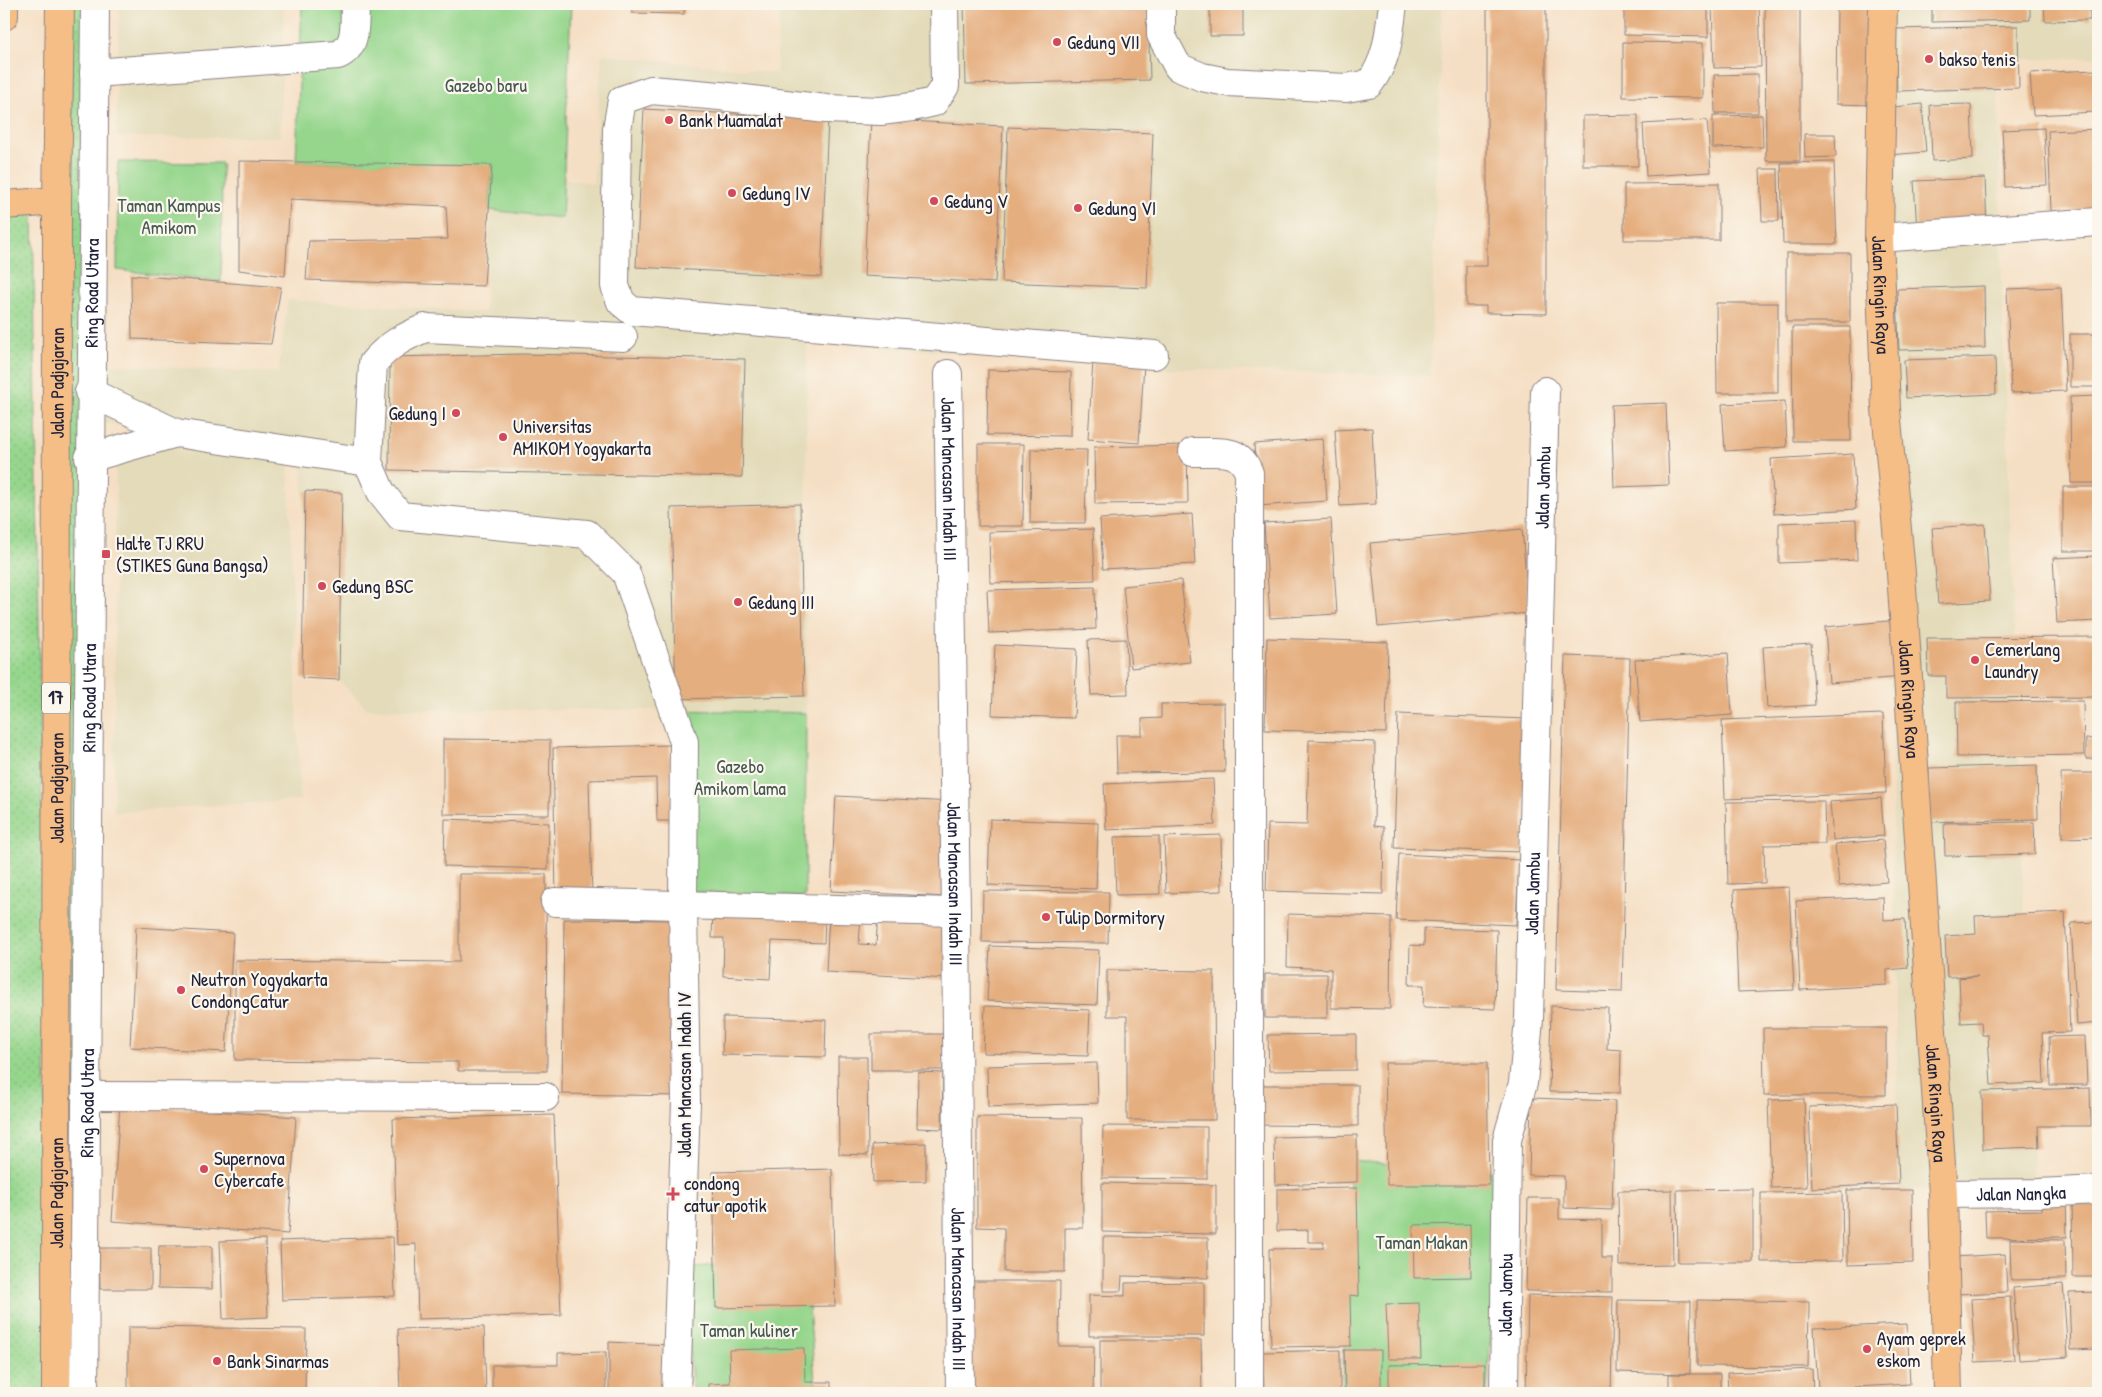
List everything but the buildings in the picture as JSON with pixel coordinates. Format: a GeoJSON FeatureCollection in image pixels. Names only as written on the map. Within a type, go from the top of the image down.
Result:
{"type":"FeatureCollection","features":[{"type":"Feature","properties":{"kind":"main road"},"geometry":{"type":"LineString","coordinates":[[4,4],[4,16]]}},
{"type":"Feature","properties":{"kind":"main road","name":"Jalan Padjajaran"},"geometry":{"type":"LineString","coordinates":[[56,1393],[57,201],[60,4]]}},
{"type":"Feature","properties":{"kind":"main road","name":"Jalan Ringin Raya"},"geometry":{"type":"LineString","coordinates":[[1883,4],[1879,238],[1886,409],[1902,572],[1943,1194],[1948,1393]]}},
{"type":"Feature","properties":{"kind":"main road"},"geometry":{"type":"LineString","coordinates":[[4,206],[57,201]]}},
{"type":"Feature","properties":{"kind":"street","name":"Ring Road Utara"},"geometry":{"type":"LineString","coordinates":[[84,1393],[88,1096],[89,392],[95,4]]}},
{"type":"Feature","properties":{"kind":"street"},"geometry":{"type":"LineString","coordinates":[[94,73],[338,55],[347,51],[352,42],[355,4]]}},
{"type":"Feature","properties":{"kind":"street"},"geometry":{"type":"LineString","coordinates":[[944,4],[945,86],[934,102],[912,108],[881,110],[826,109],[651,90],[622,100],[617,129],[616,277],[616,286],[621,302],[632,311],[1154,355]]}},
{"type":"Feature","properties":{"kind":"street"},"geometry":{"type":"LineString","coordinates":[[1161,4],[1161,35],[1178,67],[1202,77],[1227,82],[1346,88],[1369,84],[1379,71],[1388,47],[1393,4]]}},
{"type":"Feature","properties":{"kind":"street"},"geometry":{"type":"LineString","coordinates":[[1879,238],[2098,222]]}},
{"type":"Feature","properties":{"kind":"street"},"geometry":{"type":"LineString","coordinates":[[89,392],[176,433],[368,462],[373,363],[388,347],[406,336],[425,328],[623,337]]}},
{"type":"Feature","properties":{"kind":"street","name":"Jalan Mancasan Indah III"},"geometry":{"type":"LineString","coordinates":[[948,374],[956,912],[960,1393]]}},
{"type":"Feature","properties":{"kind":"street","name":"Jalan Jambu"},"geometry":{"type":"LineString","coordinates":[[1504,1393],[1507,1140],[1523,1083],[1529,1019],[1545,391]]}},
{"type":"Feature","properties":{"kind":"street"},"geometry":{"type":"LineString","coordinates":[[89,458],[176,433]]}},
{"type":"Feature","properties":{"kind":"street"},"geometry":{"type":"LineString","coordinates":[[1193,452],[1236,454],[1245,462],[1249,472],[1248,1393]]}},
{"type":"Feature","properties":{"kind":"street","name":"Jalan Mancasan Indah IV"},"geometry":{"type":"LineString","coordinates":[[368,462],[381,492],[400,516],[587,534],[626,573],[684,742],[683,905],[686,1102],[676,1393]]}},
{"type":"Feature","properties":{"kind":"street"},"geometry":{"type":"LineString","coordinates":[[555,902],[956,912]]}},
{"type":"Feature","properties":{"kind":"street"},"geometry":{"type":"LineString","coordinates":[[88,1096],[545,1097]]}},
{"type":"Feature","properties":{"kind":"street","name":"Jalan Nangka"},"geometry":{"type":"LineString","coordinates":[[1943,1194],[2039,1194],[2098,1190]]}},
{"type":"Feature","properties":{"kind":"shaded area"},"geometry":{"type":"Polygon","coordinates":[[[119,4],[284,4],[280,137],[116,137],[119,4]]]}},
{"type":"Feature","properties":{"kind":"shaded area","name":"Universitas AMIKOM Yogyakarta"},"geometry":{"type":"Polygon","coordinates":[[[780,4],[1442,4],[1430,376],[1156,368],[807,342],[805,897],[673,710],[367,709],[339,680],[302,678],[303,451],[96,422],[99,364],[278,373],[288,300],[484,312],[494,168],[593,183],[602,54],[776,73],[780,4]]]}},
{"type":"Feature","properties":{"kind":"shaded area"},"geometry":{"type":"Polygon","coordinates":[[[1879,4],[2098,4],[2098,58],[1997,60],[2003,325],[2034,1189],[1899,1190],[1879,4]]]}},
{"type":"Feature","properties":{"kind":"shaded area"},"geometry":{"type":"Polygon","coordinates":[[[116,444],[288,455],[300,800],[114,812],[116,444]]]}},
{"type":"Feature","properties":{"kind":"green space"},"geometry":{"type":"Polygon","coordinates":[[[72,4],[98,4],[86,1393],[59,1393],[72,4]]]}},
{"type":"Feature","properties":{"kind":"green space","name":"Gazebo baru"},"geometry":{"type":"Polygon","coordinates":[[[302,4],[571,4],[562,218],[489,210],[492,166],[296,162],[302,4]]]}},
{"type":"Feature","properties":{"kind":"green space","name":"Taman Kampus Amikom"},"geometry":{"type":"Polygon","coordinates":[[[118,162],[222,163],[221,282],[117,270],[118,162]]]}},
{"type":"Feature","properties":{"kind":"green space"},"geometry":{"type":"Polygon","coordinates":[[[33,205],[50,1393],[4,1393],[4,206],[33,205]]]}},
{"type":"Feature","properties":{"kind":"green space","name":"Gazebo Amikom lama"},"geometry":{"type":"Polygon","coordinates":[[[673,710],[806,713],[805,897],[679,891],[673,710]]]}},
{"type":"Feature","properties":{"kind":"green space","name":"Taman Makan"},"geometry":{"type":"Polygon","coordinates":[[[1351,1161],[1501,1172],[1487,1393],[1342,1393],[1351,1161]]]}},
{"type":"Feature","properties":{"kind":"green space","name":"Taman kuliner"},"geometry":{"type":"Polygon","coordinates":[[[805,1258],[816,1393],[693,1393],[682,1268],[805,1258]]]}},
{"type":"Feature","properties":{"kind":"place","name":"Gedung VII"},"geometry":{"type":"Point","coordinates":[1057,42]}},
{"type":"Feature","properties":{"kind":"place","name":"bakso tenis"},"geometry":{"type":"Point","coordinates":[1929,59]}},
{"type":"Feature","properties":{"kind":"place","name":"Bank Muamalat"},"geometry":{"type":"Point","coordinates":[669,120]}},
{"type":"Feature","properties":{"kind":"place","name":"Gedung IV"},"geometry":{"type":"Point","coordinates":[732,193]}},
{"type":"Feature","properties":{"kind":"place","name":"Gedung V"},"geometry":{"type":"Point","coordinates":[934,201]}},
{"type":"Feature","properties":{"kind":"place","name":"Gedung VI"},"geometry":{"type":"Point","coordinates":[1078,208]}},
{"type":"Feature","properties":{"kind":"place","name":"Gedung I"},"geometry":{"type":"Point","coordinates":[456,413]}},
{"type":"Feature","properties":{"kind":"place","name":"Universitas AMIKOM Yogyakarta"},"geometry":{"type":"Point","coordinates":[503,437]}},
{"type":"Feature","properties":{"kind":"place","name":"Halte TJ RRU (STIKES Guna Bangsa)"},"geometry":{"type":"Point","coordinates":[106,554]}},
{"type":"Feature","properties":{"kind":"place","name":"Gedung BSC"},"geometry":{"type":"Point","coordinates":[322,586]}},
{"type":"Feature","properties":{"kind":"place","name":"Gedung III"},"geometry":{"type":"Point","coordinates":[738,602]}},
{"type":"Feature","properties":{"kind":"place","name":"Cemerlang Laundry"},"geometry":{"type":"Point","coordinates":[1975,660]}},
{"type":"Feature","properties":{"kind":"place","name":"Tulip Dormitory"},"geometry":{"type":"Point","coordinates":[1046,917]}},
{"type":"Feature","properties":{"kind":"place","name":"Neutron Yogyakarta CondongCatur"},"geometry":{"type":"Point","coordinates":[181,990]}},
{"type":"Feature","properties":{"kind":"place","name":"Supernova Cybercafe"},"geometry":{"type":"Point","coordinates":[204,1169]}},
{"type":"Feature","properties":{"kind":"place","name":"condong catur apotik"},"geometry":{"type":"Point","coordinates":[673,1194]}},
{"type":"Feature","properties":{"kind":"place","name":"Ayam geprek eskom"},"geometry":{"type":"Point","coordinates":[1867,1349]}},
{"type":"Feature","properties":{"kind":"place","name":"Bank Sinarmas"},"geometry":{"type":"Point","coordinates":[217,1361]}}]}
